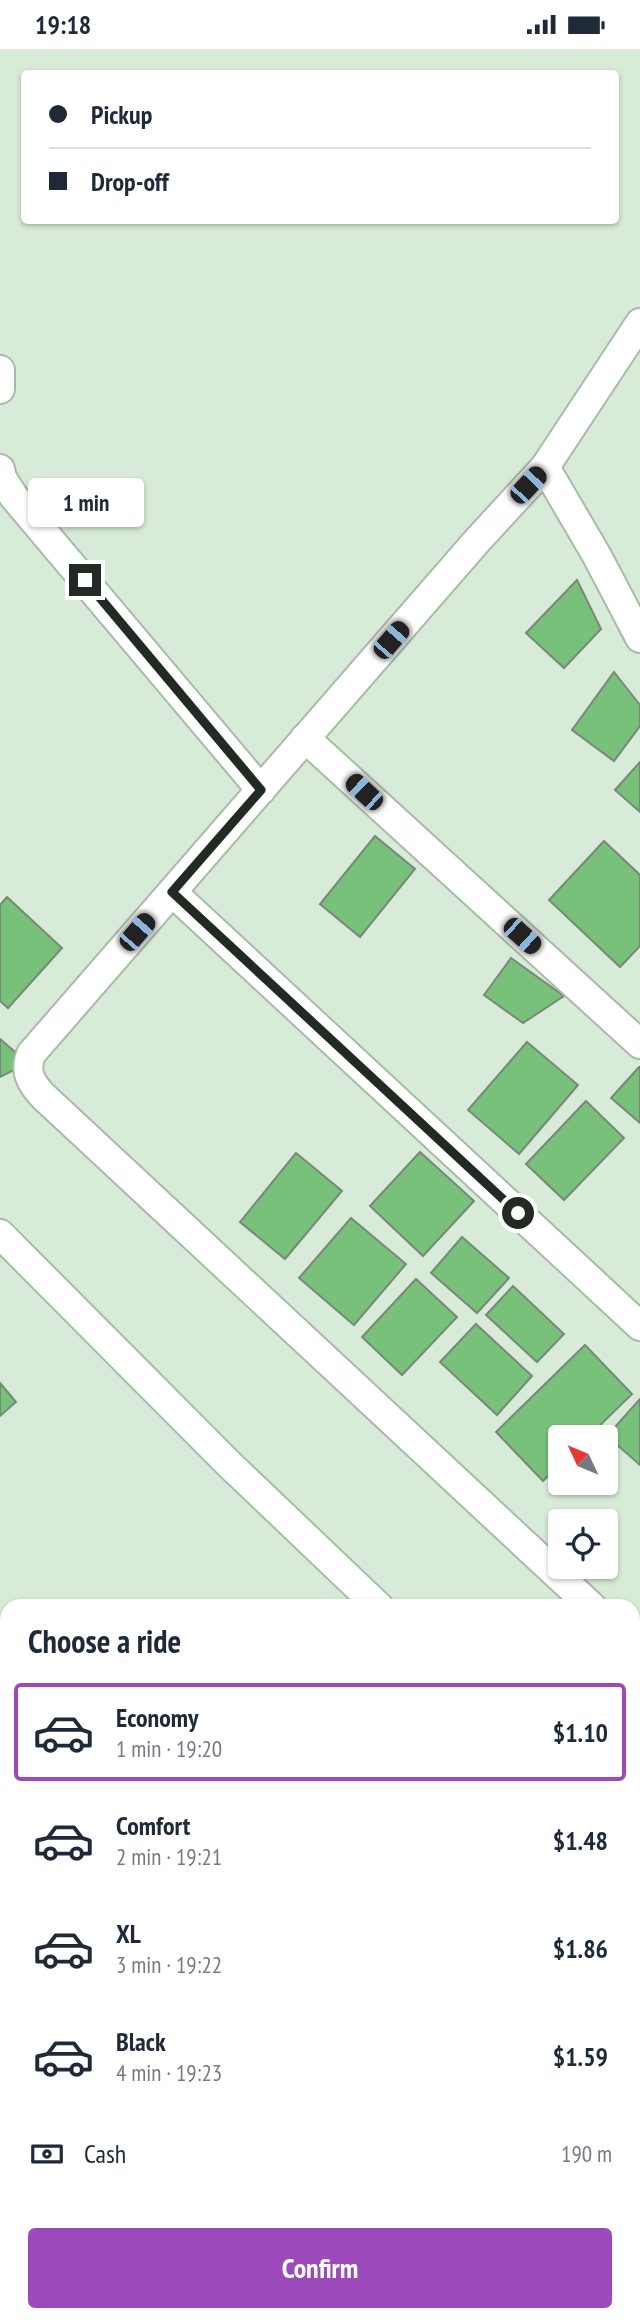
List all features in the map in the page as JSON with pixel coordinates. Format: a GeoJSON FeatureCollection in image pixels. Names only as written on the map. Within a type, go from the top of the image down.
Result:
{"type":"FeatureCollection","features":[{"type":"Feature","properties":{"kind":"street"},"geometry":{"type":"LineString","coordinates":[[583,1599],[43,1096],[29,1076],[27,1063],[31,1054],[476,542],[545,467],[640,323]]}},
{"type":"Feature","properties":{"kind":"street"},"geometry":{"type":"LineString","coordinates":[[0,370],[0,389]]}},
{"type":"Feature","properties":{"kind":"street"},"geometry":{"type":"LineString","coordinates":[[545,467],[597,556],[640,638]]}},
{"type":"Feature","properties":{"kind":"street"},"geometry":{"type":"LineString","coordinates":[[0,469],[2,478],[14,496],[261,790]]}},
{"type":"Feature","properties":{"kind":"street"},"geometry":{"type":"LineString","coordinates":[[305,739],[640,1044]]}},
{"type":"Feature","properties":{"kind":"street"},"geometry":{"type":"LineString","coordinates":[[172,892],[640,1326]]}},
{"type":"Feature","properties":{"kind":"street"},"geometry":{"type":"LineString","coordinates":[[0,1234],[219,1454],[371,1599]]}},
{"type":"Feature","properties":{"kind":"building"},"geometry":{"type":"Polygon","coordinates":[[[577,580],[601,629],[564,668],[526,633],[577,580]]]}},
{"type":"Feature","properties":{"kind":"building"},"geometry":{"type":"Polygon","coordinates":[[[614,672],[640,705],[640,726],[614,761],[572,730],[614,672]]]}},
{"type":"Feature","properties":{"kind":"building"},"geometry":{"type":"Polygon","coordinates":[[[640,762],[640,812],[615,790],[640,762]]]}},
{"type":"Feature","properties":{"kind":"building"},"geometry":{"type":"Polygon","coordinates":[[[375,836],[415,869],[360,937],[320,904],[375,836]]]}},
{"type":"Feature","properties":{"kind":"building"},"geometry":{"type":"Polygon","coordinates":[[[604,841],[640,875],[640,946],[620,967],[549,900],[604,841]]]}},
{"type":"Feature","properties":{"kind":"building"},"geometry":{"type":"Polygon","coordinates":[[[7,897],[62,948],[8,1008],[0,1001],[0,905],[7,897]]]}},
{"type":"Feature","properties":{"kind":"building"},"geometry":{"type":"Polygon","coordinates":[[[511,958],[564,996],[523,1023],[484,995],[511,958]]]}},
{"type":"Feature","properties":{"kind":"building"},"geometry":{"type":"Polygon","coordinates":[[[0,1039],[28,1063],[0,1077],[0,1039]]]}},
{"type":"Feature","properties":{"kind":"building"},"geometry":{"type":"Polygon","coordinates":[[[527,1042],[578,1085],[519,1154],[468,1110],[527,1042]]]}},
{"type":"Feature","properties":{"kind":"building"},"geometry":{"type":"Polygon","coordinates":[[[640,1067],[640,1123],[611,1098],[640,1067]]]}},
{"type":"Feature","properties":{"kind":"building"},"geometry":{"type":"Polygon","coordinates":[[[586,1101],[624,1138],[564,1200],[526,1164],[586,1101]]]}},
{"type":"Feature","properties":{"kind":"building"},"geometry":{"type":"Polygon","coordinates":[[[420,1152],[474,1201],[423,1256],[370,1206],[420,1152]]]}},
{"type":"Feature","properties":{"kind":"building"},"geometry":{"type":"Polygon","coordinates":[[[296,1153],[342,1191],[285,1259],[240,1222],[296,1153]]]}},
{"type":"Feature","properties":{"kind":"building"},"geometry":{"type":"Polygon","coordinates":[[[351,1218],[406,1264],[354,1325],[299,1278],[351,1218]]]}},
{"type":"Feature","properties":{"kind":"building"},"geometry":{"type":"Polygon","coordinates":[[[462,1237],[509,1278],[477,1313],[431,1273],[462,1237]]]}},
{"type":"Feature","properties":{"kind":"building"},"geometry":{"type":"Polygon","coordinates":[[[416,1279],[457,1317],[402,1375],[362,1337],[416,1279]]]}},
{"type":"Feature","properties":{"kind":"building"},"geometry":{"type":"Polygon","coordinates":[[[513,1286],[564,1334],[537,1362],[486,1315],[513,1286]]]}},
{"type":"Feature","properties":{"kind":"building"},"geometry":{"type":"Polygon","coordinates":[[[476,1324],[532,1376],[497,1415],[440,1362],[476,1324]]]}},
{"type":"Feature","properties":{"kind":"building"},"geometry":{"type":"Polygon","coordinates":[[[585,1345],[632,1394],[600,1425],[548,1425],[548,1476],[543,1481],[496,1432],[585,1345]]]}},
{"type":"Feature","properties":{"kind":"building"},"geometry":{"type":"Polygon","coordinates":[[[0,1383],[16,1402],[0,1416],[0,1383]]]}},
{"type":"Feature","properties":{"kind":"building"},"geometry":{"type":"Polygon","coordinates":[[[640,1399],[640,1465],[618,1446],[617,1425],[640,1399]]]}},
{"type":"Feature","properties":{"kind":"route"},"geometry":{"type":"LineString","coordinates":[[85,580],[261,790],[172,892],[518,1213]]}}]}
